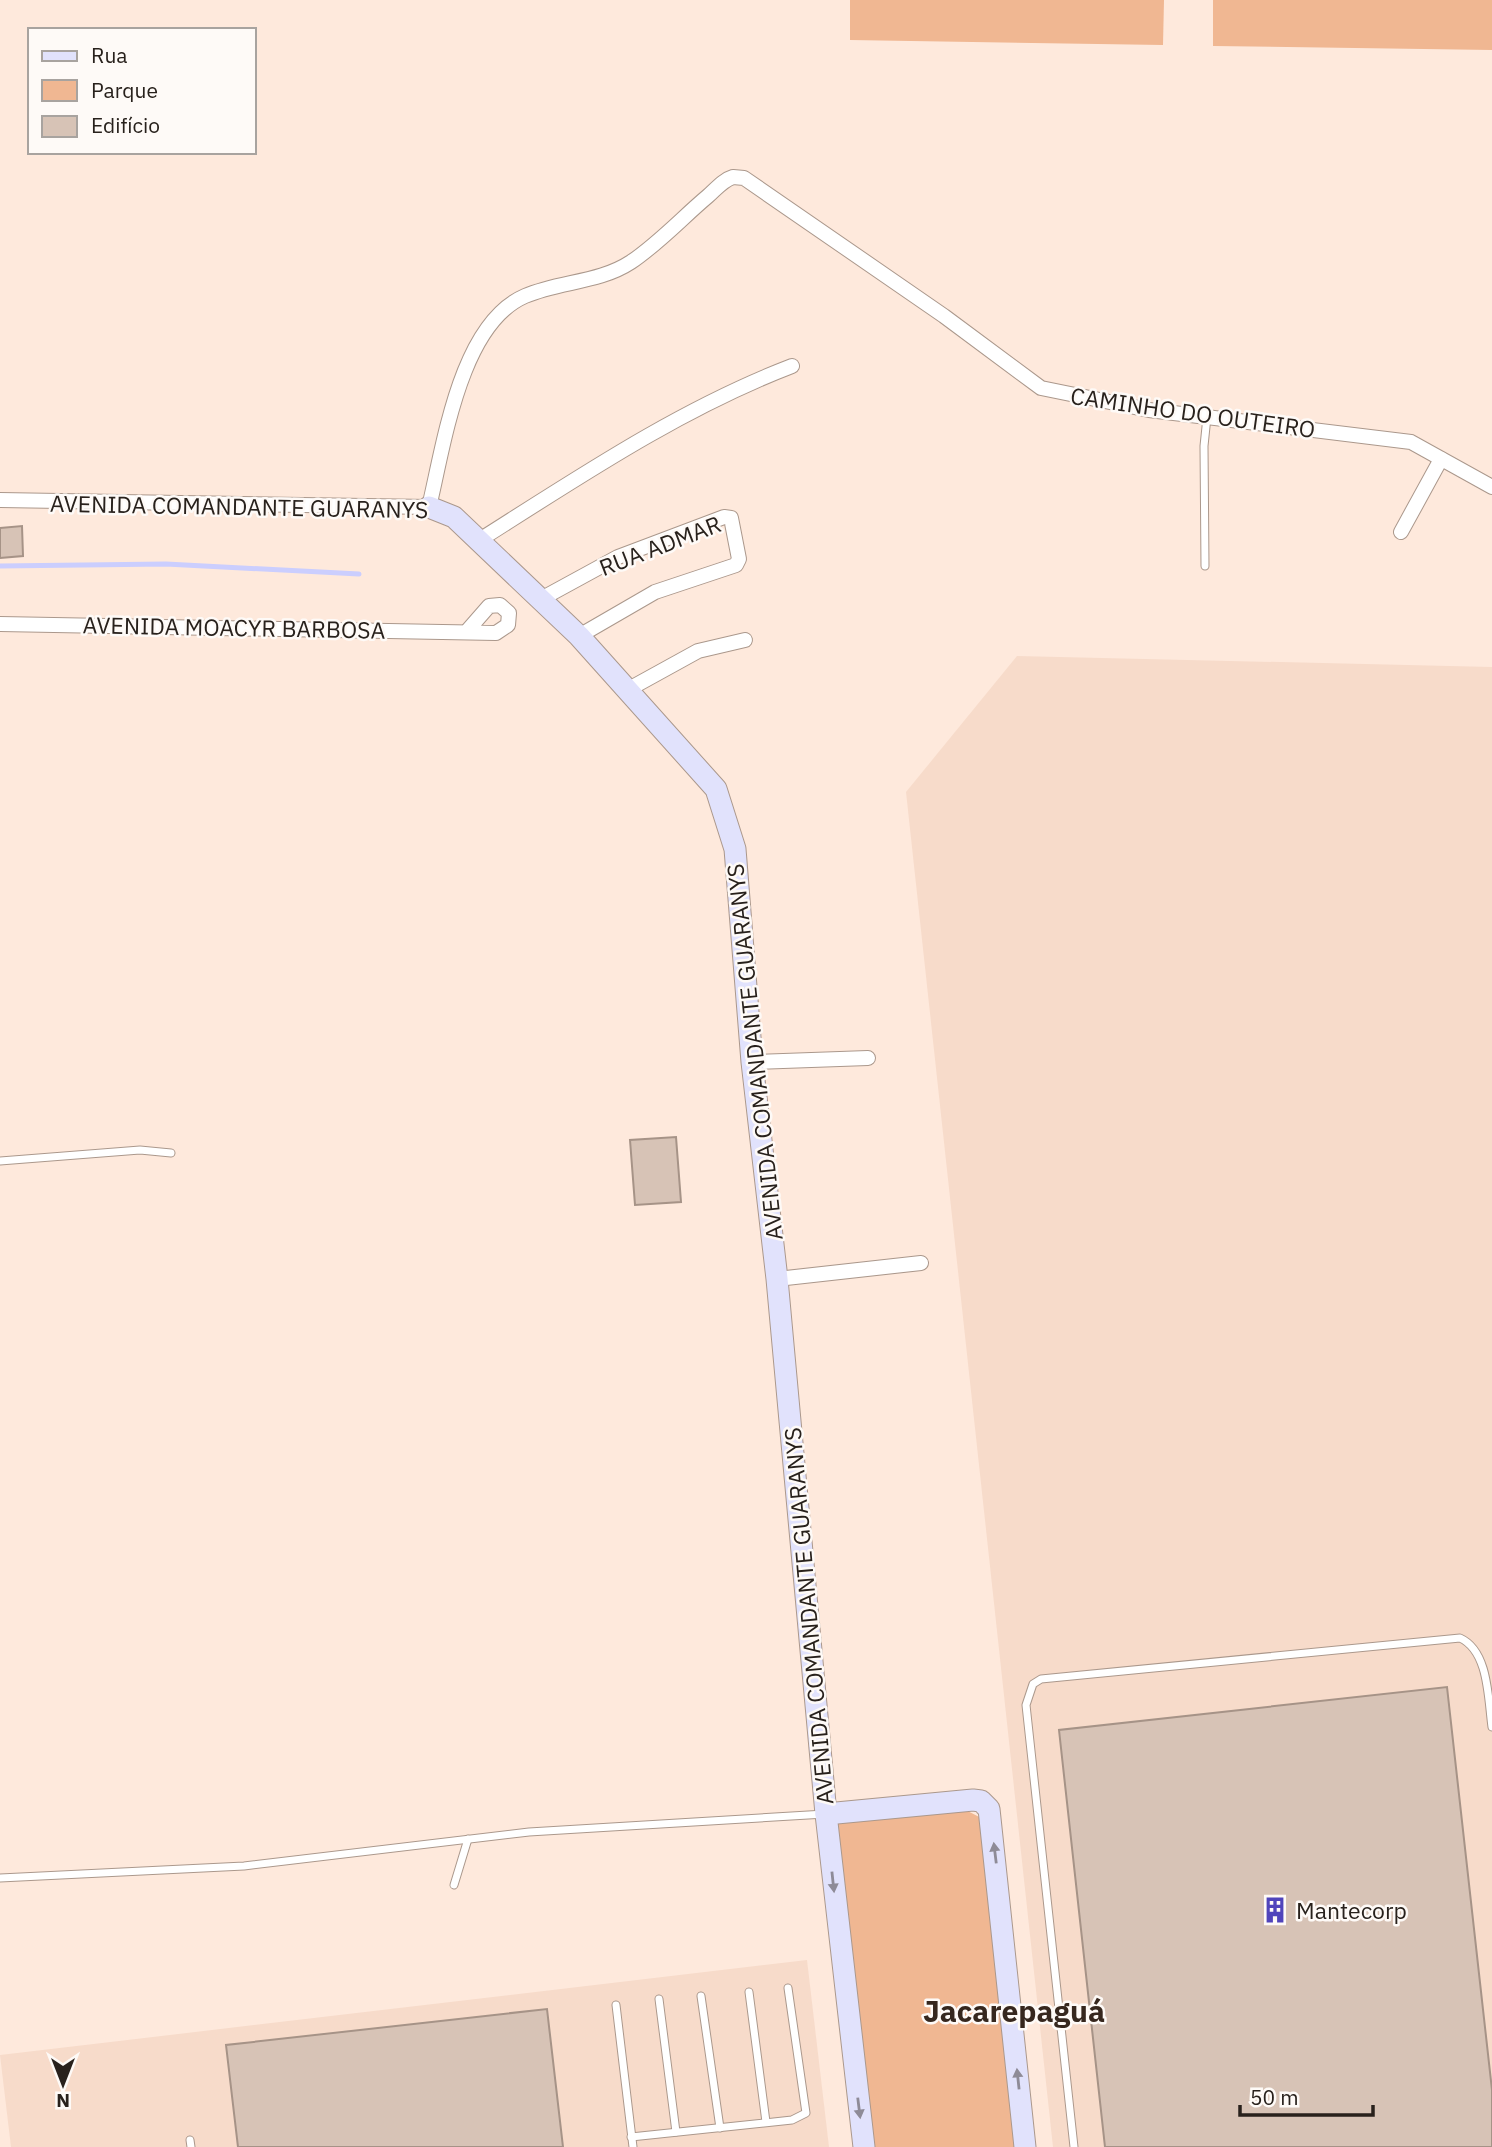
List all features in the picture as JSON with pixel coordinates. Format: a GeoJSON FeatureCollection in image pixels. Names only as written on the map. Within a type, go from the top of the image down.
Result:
{"type":"FeatureCollection","features":[{"type":"Feature","properties":{"kind":"street","name":"CAMINHO DO OUTEIRO"},"geometry":{"type":"LineString","coordinates":[[429,507],[458,394],[470,360],[492,319],[522,297],[557,284],[581,283],[630,262],[728,179],[740,177],[944,316],[1041,388],[1149,410],[1411,442],[1492,487]]}},
{"type":"Feature","properties":{"kind":"street"},"geometry":{"type":"LineString","coordinates":[[478,541],[583,474],[733,389],[792,366]]}},
{"type":"Feature","properties":{"kind":"street"},"geometry":{"type":"LineString","coordinates":[[1401,532],[1441,459]]}},
{"type":"Feature","properties":{"kind":"street","name":"AVENIDA COMANDANTE GUARANYS"},"geometry":{"type":"LineString","coordinates":[[0,500],[429,507],[454,517],[579,636],[716,789],[727,815],[735,849],[752,1062],[777,1279],[826,1814],[864,2147]]}},
{"type":"Feature","properties":{"kind":"street","name":"RUA ADMAR"},"geometry":{"type":"LineString","coordinates":[[541,599],[618,557],[724,517],[731,518],[739,559],[737,565],[655,592],[579,636]]}},
{"type":"Feature","properties":{"kind":"street","name":"AVENIDA MOACYR BARBOSA"},"geometry":{"type":"LineString","coordinates":[[0,624],[468,630]]}},
{"type":"Feature","properties":{"kind":"street"},"geometry":{"type":"LineString","coordinates":[[629,690],[698,651],[745,640]]}},
{"type":"Feature","properties":{"kind":"street"},"geometry":{"type":"LineString","coordinates":[[752,1062],[867,1058]]}},
{"type":"Feature","properties":{"kind":"street"},"geometry":{"type":"LineString","coordinates":[[777,1279],[921,1264]]}},
{"type":"Feature","properties":{"kind":"street"},"geometry":{"type":"LineString","coordinates":[[826,1814],[974,1800],[981,1801],[989,1809],[1025,2147]]}},
{"type":"Feature","properties":{"kind":"lane"},"geometry":{"type":"LineString","coordinates":[[1205,566],[1203,446],[1207,416]]}},
{"type":"Feature","properties":{"kind":"lane"},"geometry":{"type":"LineString","coordinates":[[0,1161],[140,1150],[171,1153]]}},
{"type":"Feature","properties":{"kind":"lane"},"geometry":{"type":"LineString","coordinates":[[1074,2147],[1026,1705],[1033,1684],[1041,1679],[1460,1637],[1470,1643],[1489,1678],[1492,1727]]}},
{"type":"Feature","properties":{"kind":"lane"},"geometry":{"type":"LineString","coordinates":[[0,1878],[244,1866],[528,1832],[826,1814]]}},
{"type":"Feature","properties":{"kind":"lane"},"geometry":{"type":"LineString","coordinates":[[454,1885],[468,1839]]}},
{"type":"Feature","properties":{"kind":"lane"},"geometry":{"type":"LineString","coordinates":[[631,2137],[792,2120],[806,2113],[789,1988]]}},
{"type":"Feature","properties":{"kind":"lane"},"geometry":{"type":"LineString","coordinates":[[749,1992],[766,2122]]}},
{"type":"Feature","properties":{"kind":"lane"},"geometry":{"type":"LineString","coordinates":[[701,1996],[720,2128]]}},
{"type":"Feature","properties":{"kind":"lane"},"geometry":{"type":"LineString","coordinates":[[659,1999],[676,2132]]}},
{"type":"Feature","properties":{"kind":"lane"},"geometry":{"type":"LineString","coordinates":[[616,2005],[632,2147]]}},
{"type":"Feature","properties":{"kind":"shaded area"},"geometry":{"type":"Polygon","coordinates":[[[1017,656],[1492,667],[1492,2147],[1053,2147],[906,792],[1017,656]]]}},
{"type":"Feature","properties":{"kind":"shaded area"},"geometry":{"type":"Polygon","coordinates":[[[807,1960],[829,2147],[11,2147],[0,2055],[807,1960]]]}},
{"type":"Feature","properties":{"kind":"green space"},"geometry":{"type":"Polygon","coordinates":[[[850,0],[1164,0],[1163,45],[850,40],[850,0]]]}},
{"type":"Feature","properties":{"kind":"green space"},"geometry":{"type":"Polygon","coordinates":[[[1213,0],[1492,0],[1492,50],[1213,46],[1213,0]]]}},
{"type":"Feature","properties":{"kind":"green space"},"geometry":{"type":"Polygon","coordinates":[[[954,1804],[987,1821],[1017,2147],[868,2147],[827,1816],[954,1804]]]}},
{"type":"Feature","properties":{"kind":"building"},"geometry":{"type":"Polygon","coordinates":[[[22,526],[23,556],[0,558],[0,528],[22,526]]]}},
{"type":"Feature","properties":{"kind":"building"},"geometry":{"type":"Polygon","coordinates":[[[676,1137],[681,1202],[635,1205],[630,1140],[676,1137]]]}},
{"type":"Feature","properties":{"kind":"building","name":"Mantecorp"},"geometry":{"type":"Polygon","coordinates":[[[1447,1687],[1492,2090],[1492,2147],[1105,2147],[1059,1730],[1447,1687]]]}},
{"type":"Feature","properties":{"kind":"building"},"geometry":{"type":"Polygon","coordinates":[[[547,2009],[563,2147],[238,2147],[226,2045],[547,2009]]]}},
{"type":"Feature","properties":{"kind":"waterway"},"geometry":{"type":"LineString","coordinates":[[0,566],[166,564],[359,574]]}},
{"type":"Feature","properties":{"kind":"place","name":"Mantecorp"},"geometry":{"type":"Point","coordinates":[1275,1910]}},
{"type":"Feature","properties":{"kind":"district","name":"Jacarepaguá"},"geometry":{"type":"Point","coordinates":[1014,2010]}}]}
